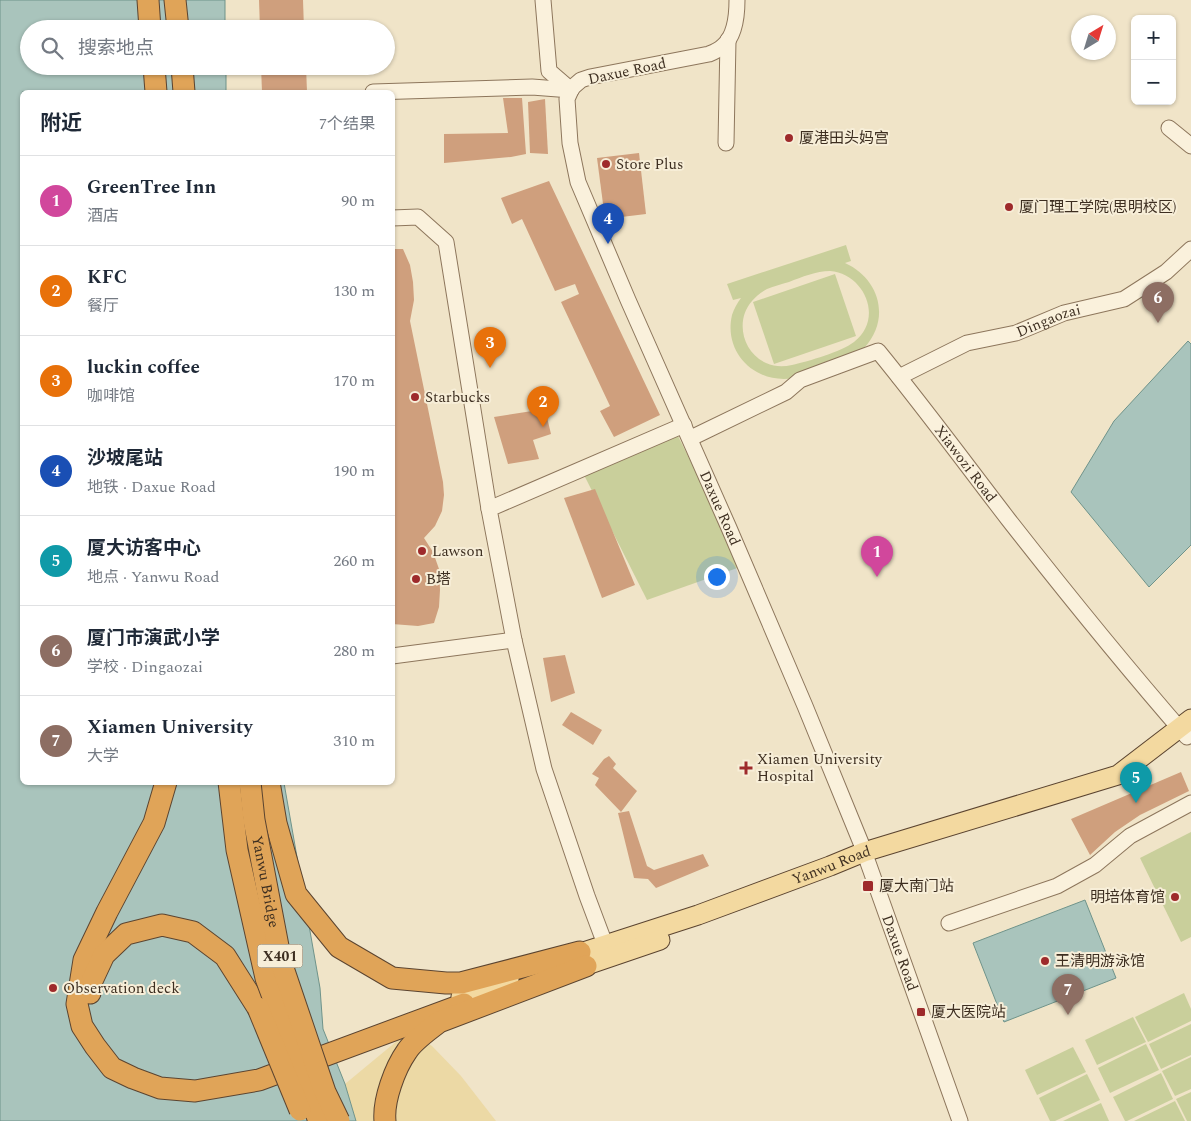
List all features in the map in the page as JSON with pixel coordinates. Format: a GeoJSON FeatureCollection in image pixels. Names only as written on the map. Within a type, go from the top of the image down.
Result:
{"type":"FeatureCollection","features":[{"type":"Feature","properties":{"kind":"highway"},"geometry":{"type":"LineString","coordinates":[[148,0],[149,20]]}},
{"type":"Feature","properties":{"kind":"highway"},"geometry":{"type":"LineString","coordinates":[[175,0],[177,20]]}},
{"type":"Feature","properties":{"kind":"highway"},"geometry":{"type":"LineString","coordinates":[[155,75],[156,90]]}},
{"type":"Feature","properties":{"kind":"highway"},"geometry":{"type":"LineString","coordinates":[[183,75],[184,90]]}},
{"type":"Feature","properties":{"kind":"highway"},"geometry":{"type":"LineString","coordinates":[[165,785],[154,823],[84,960],[77,1004],[82,1026],[95,1046],[112,1068],[134,1078],[160,1088],[195,1092],[260,1080],[463,999],[583,959]]}},
{"type":"Feature","properties":{"kind":"highway","name":"Yanwu Bridge"},"geometry":{"type":"LineString","coordinates":[[229,785],[237,850],[266,978],[319,1121]]}},
{"type":"Feature","properties":{"kind":"highway","name":"Yanwu Bridge"},"geometry":{"type":"LineString","coordinates":[[250,785],[254,820],[281,962],[325,1092],[339,1121]]}},
{"type":"Feature","properties":{"kind":"highway"},"geometry":{"type":"LineString","coordinates":[[270,785],[276,824],[296,894],[340,947],[392,978],[446,983],[463,999]]}},
{"type":"Feature","properties":{"kind":"highway"},"geometry":{"type":"LineString","coordinates":[[305,1121],[283,1069],[279,1060],[258,1008],[225,956],[193,932],[162,925],[126,934],[104,955],[90,985],[92,1019],[108,1048],[130,1067],[163,1079],[197,1081],[234,1076],[279,1061],[288,1058],[296,1054],[583,959]]}},
{"type":"Feature","properties":{"kind":"highway"},"geometry":{"type":"LineString","coordinates":[[385,1121],[384,1115],[391,1080],[407,1050],[463,999]]}},
{"type":"Feature","properties":{"kind":"main road","name":"Yanwu Road"},"geometry":{"type":"LineString","coordinates":[[583,959],[605,944],[698,915],[830,866],[866,858],[1123,786],[1187,729]]}},
{"type":"Feature","properties":{"kind":"main road","name":"Yanwu Road"},"geometry":{"type":"LineString","coordinates":[[583,959],[701,925],[866,858]]}},
{"type":"Feature","properties":{"kind":"street"},"geometry":{"type":"LineString","coordinates":[[543,0],[549,71],[570,90]]}},
{"type":"Feature","properties":{"kind":"street"},"geometry":{"type":"LineString","coordinates":[[726,143],[728,40],[733,28],[737,0]]}},
{"type":"Feature","properties":{"kind":"street","name":"Daxue Road"},"geometry":{"type":"LineString","coordinates":[[728,40],[724,46],[709,54],[590,77],[581,80],[574,86],[570,90],[567,99],[570,143],[578,182],[805,706],[866,858],[960,1121]]}},
{"type":"Feature","properties":{"kind":"street"},"geometry":{"type":"LineString","coordinates":[[395,91],[532,87],[570,90]]}},
{"type":"Feature","properties":{"kind":"street"},"geometry":{"type":"LineString","coordinates":[[1169,128],[1191,146]]}},
{"type":"Feature","properties":{"kind":"street"},"geometry":{"type":"LineString","coordinates":[[395,218],[418,217],[446,242],[489,509],[514,640],[544,769],[605,944]]}},
{"type":"Feature","properties":{"kind":"street","name":"Dingaozai"},"geometry":{"type":"LineString","coordinates":[[899,377],[967,343],[1016,333],[1064,313],[1124,300],[1166,272],[1191,249]]}},
{"type":"Feature","properties":{"kind":"street","name":"Xiawozi Road"},"geometry":{"type":"LineString","coordinates":[[687,432],[786,392],[800,380],[878,351],[1132,674],[1187,729]]}},
{"type":"Feature","properties":{"kind":"street"},"geometry":{"type":"LineString","coordinates":[[489,509],[687,432]]}},
{"type":"Feature","properties":{"kind":"street"},"geometry":{"type":"LineString","coordinates":[[395,656],[514,640]]}},
{"type":"Feature","properties":{"kind":"street"},"geometry":{"type":"LineString","coordinates":[[949,923],[1057,886],[1095,865],[1130,836],[1191,803]]}},
{"type":"Feature","properties":{"kind":"green space"},"geometry":{"type":"Polygon","coordinates":[[[846,245],[851,261],[845,263],[857,270],[874,289],[879,313],[877,325],[872,337],[864,348],[794,378],[780,379],[767,377],[746,364],[738,354],[733,342],[731,329],[732,315],[741,298],[733,300],[727,284],[846,245]],[[830,271],[814,273],[770,288],[757,296],[747,309],[743,326],[744,335],[751,351],[766,363],[785,366],[824,356],[854,342],[863,332],[868,322],[869,310],[861,289],[853,280],[842,274],[830,271]]]}},
{"type":"Feature","properties":{"kind":"green space"},"geometry":{"type":"Polygon","coordinates":[[[835,274],[856,336],[774,364],[753,302],[835,274]]]}},
{"type":"Feature","properties":{"kind":"green space"},"geometry":{"type":"Polygon","coordinates":[[[675,430],[743,566],[647,600],[582,471],[675,430]]]}},
{"type":"Feature","properties":{"kind":"green space","name":"明培体育馆"},"geometry":{"type":"Polygon","coordinates":[[[1191,832],[1191,937],[1181,942],[1140,858],[1191,832]]]}},
{"type":"Feature","properties":{"kind":"green space"},"geometry":{"type":"Polygon","coordinates":[[[1184,993],[1191,1009],[1191,1021],[1148,1042],[1135,1017],[1184,993]]]}},
{"type":"Feature","properties":{"kind":"green space"},"geometry":{"type":"Polygon","coordinates":[[[1133,1017],[1146,1042],[1097,1065],[1085,1040],[1133,1017]]]}},
{"type":"Feature","properties":{"kind":"green space"},"geometry":{"type":"Polygon","coordinates":[[[1191,1024],[1191,1055],[1161,1069],[1149,1044],[1191,1024]]]}},
{"type":"Feature","properties":{"kind":"green space"},"geometry":{"type":"Polygon","coordinates":[[[1146,1044],[1159,1070],[1110,1093],[1098,1068],[1146,1044]]]}},
{"type":"Feature","properties":{"kind":"green space"},"geometry":{"type":"Polygon","coordinates":[[[1073,1047],[1086,1072],[1037,1095],[1025,1070],[1073,1047]]]}},
{"type":"Feature","properties":{"kind":"green space"},"geometry":{"type":"Polygon","coordinates":[[[1191,1057],[1191,1089],[1175,1096],[1162,1071],[1191,1057]]]}},
{"type":"Feature","properties":{"kind":"green space"},"geometry":{"type":"Polygon","coordinates":[[[1161,1073],[1173,1099],[1125,1121],[1113,1097],[1161,1073]]]}},
{"type":"Feature","properties":{"kind":"green space"},"geometry":{"type":"Polygon","coordinates":[[[1087,1074],[1100,1100],[1055,1121],[1050,1121],[1039,1098],[1087,1074]]]}},
{"type":"Feature","properties":{"kind":"green space"},"geometry":{"type":"Polygon","coordinates":[[[1191,1092],[1191,1121],[1187,1121],[1176,1099],[1191,1092]]]}},
{"type":"Feature","properties":{"kind":"green space"},"geometry":{"type":"Polygon","coordinates":[[[1175,1101],[1185,1121],[1134,1121],[1175,1101]]]}},
{"type":"Feature","properties":{"kind":"green space"},"geometry":{"type":"Polygon","coordinates":[[[1101,1103],[1109,1121],[1063,1121],[1101,1103]]]}},
{"type":"Feature","properties":{"kind":"sand"},"geometry":{"type":"Polygon","coordinates":[[[409,1031],[432,1046],[461,1076],[496,1121],[356,1121],[345,1084],[409,1031]]]}},
{"type":"Feature","properties":{"kind":"water"},"geometry":{"type":"Polygon","coordinates":[[[0,0],[225,0],[225,20],[20,20],[20,75],[226,75],[226,90],[20,90],[20,785],[284,785],[320,988],[323,1029],[345,1084],[356,1121],[0,1121],[0,0]]]}},
{"type":"Feature","properties":{"kind":"water"},"geometry":{"type":"Polygon","coordinates":[[[1188,341],[1191,344],[1191,545],[1149,587],[1071,492],[1114,421],[1188,341]]]}},
{"type":"Feature","properties":{"kind":"water","name":"王清明游泳馆"},"geometry":{"type":"Polygon","coordinates":[[[1085,900],[1116,978],[1004,1022],[973,943],[1085,900]]]}},
{"type":"Feature","properties":{"kind":"building"},"geometry":{"type":"Polygon","coordinates":[[[259,0],[303,0],[304,20],[260,20],[259,0]]]}},
{"type":"Feature","properties":{"kind":"building"},"geometry":{"type":"Polygon","coordinates":[[[261,75],[306,75],[307,90],[262,90],[261,75]]]}},
{"type":"Feature","properties":{"kind":"building"},"geometry":{"type":"Polygon","coordinates":[[[503,98],[522,98],[526,154],[444,163],[444,134],[508,133],[503,98]]]}},
{"type":"Feature","properties":{"kind":"building"},"geometry":{"type":"Polygon","coordinates":[[[545,99],[548,154],[530,153],[528,102],[545,99]]]}},
{"type":"Feature","properties":{"kind":"building"},"geometry":{"type":"Polygon","coordinates":[[[639,153],[646,214],[605,219],[597,158],[639,153]]]}},
{"type":"Feature","properties":{"kind":"building"},"geometry":{"type":"Polygon","coordinates":[[[549,181],[660,415],[614,437],[600,411],[610,406],[561,302],[579,294],[575,284],[555,291],[522,219],[512,224],[501,198],[549,181]]]}},
{"type":"Feature","properties":{"kind":"building"},"geometry":{"type":"Polygon","coordinates":[[[395,249],[403,249],[410,265],[414,300],[410,321],[443,482],[444,495],[442,511],[435,526],[424,538],[433,552],[439,569],[439,607],[434,623],[418,626],[395,624],[395,249]]]}},
{"type":"Feature","properties":{"kind":"building"},"geometry":{"type":"Polygon","coordinates":[[[545,409],[551,434],[533,440],[539,459],[508,464],[494,417],[545,409]]]}},
{"type":"Feature","properties":{"kind":"building"},"geometry":{"type":"Polygon","coordinates":[[[595,489],[635,585],[602,598],[564,498],[595,489]]]}},
{"type":"Feature","properties":{"kind":"building"},"geometry":{"type":"Polygon","coordinates":[[[565,655],[575,693],[551,702],[543,658],[565,655]]]}},
{"type":"Feature","properties":{"kind":"building"},"geometry":{"type":"Polygon","coordinates":[[[571,712],[602,730],[593,745],[562,725],[571,712]]]}},
{"type":"Feature","properties":{"kind":"building"},"geometry":{"type":"Polygon","coordinates":[[[609,756],[616,764],[613,768],[637,791],[621,812],[595,785],[599,778],[592,774],[604,759],[609,756]]]}},
{"type":"Feature","properties":{"kind":"building"},"geometry":{"type":"Polygon","coordinates":[[[1181,772],[1189,791],[1140,815],[1115,832],[1090,855],[1071,819],[1181,772]]]}},
{"type":"Feature","properties":{"kind":"building"},"geometry":{"type":"Polygon","coordinates":[[[629,811],[647,866],[654,870],[703,854],[709,866],[656,888],[648,879],[634,878],[618,813],[629,811]]]}},
{"type":"Feature","properties":{"kind":"place","name":"厦港田头妈宫"},"geometry":{"type":"Point","coordinates":[789,138]}},
{"type":"Feature","properties":{"kind":"place","name":"Store Plus"},"geometry":{"type":"Point","coordinates":[606,164]}},
{"type":"Feature","properties":{"kind":"place","name":"厦门理工学院(思明校区)"},"geometry":{"type":"Point","coordinates":[1009,207]}},
{"type":"Feature","properties":{"kind":"place","name":"沙坡尾站"},"geometry":{"type":"Point","coordinates":[608,244]}},
{"type":"Feature","properties":{"kind":"place","name":"厦门市演武小学"},"geometry":{"type":"Point","coordinates":[1158,323]}},
{"type":"Feature","properties":{"kind":"place","name":"luckin coffee"},"geometry":{"type":"Point","coordinates":[490,368]}},
{"type":"Feature","properties":{"kind":"place","name":"Starbucks"},"geometry":{"type":"Point","coordinates":[415,397]}},
{"type":"Feature","properties":{"kind":"place","name":"KFC"},"geometry":{"type":"Point","coordinates":[543,427]}},
{"type":"Feature","properties":{"kind":"place","name":"Lawson"},"geometry":{"type":"Point","coordinates":[422,551]}},
{"type":"Feature","properties":{"kind":"place","name":"GreenTree Inn"},"geometry":{"type":"Point","coordinates":[877,577]}},
{"type":"Feature","properties":{"kind":"place","name":"B塔"},"geometry":{"type":"Point","coordinates":[416,579]}},
{"type":"Feature","properties":{"kind":"place","name":"Xiamen University Hospital"},"geometry":{"type":"Point","coordinates":[746,768]}},
{"type":"Feature","properties":{"kind":"place","name":"厦大访客中心"},"geometry":{"type":"Point","coordinates":[1136,803]}},
{"type":"Feature","properties":{"kind":"place","name":"厦大南门站"},"geometry":{"type":"Point","coordinates":[868,886]}},
{"type":"Feature","properties":{"kind":"place","name":"明培体育馆"},"geometry":{"type":"Point","coordinates":[1175,897]}},
{"type":"Feature","properties":{"kind":"place","name":"王清明游泳馆"},"geometry":{"type":"Point","coordinates":[1045,961]}},
{"type":"Feature","properties":{"kind":"place","name":"Observation deck"},"geometry":{"type":"Point","coordinates":[53,988]}},
{"type":"Feature","properties":{"kind":"place","name":"厦大医院站"},"geometry":{"type":"Point","coordinates":[921,1012]}},
{"type":"Feature","properties":{"kind":"place","name":"Xiamen University"},"geometry":{"type":"Point","coordinates":[1068,1015]}}]}
